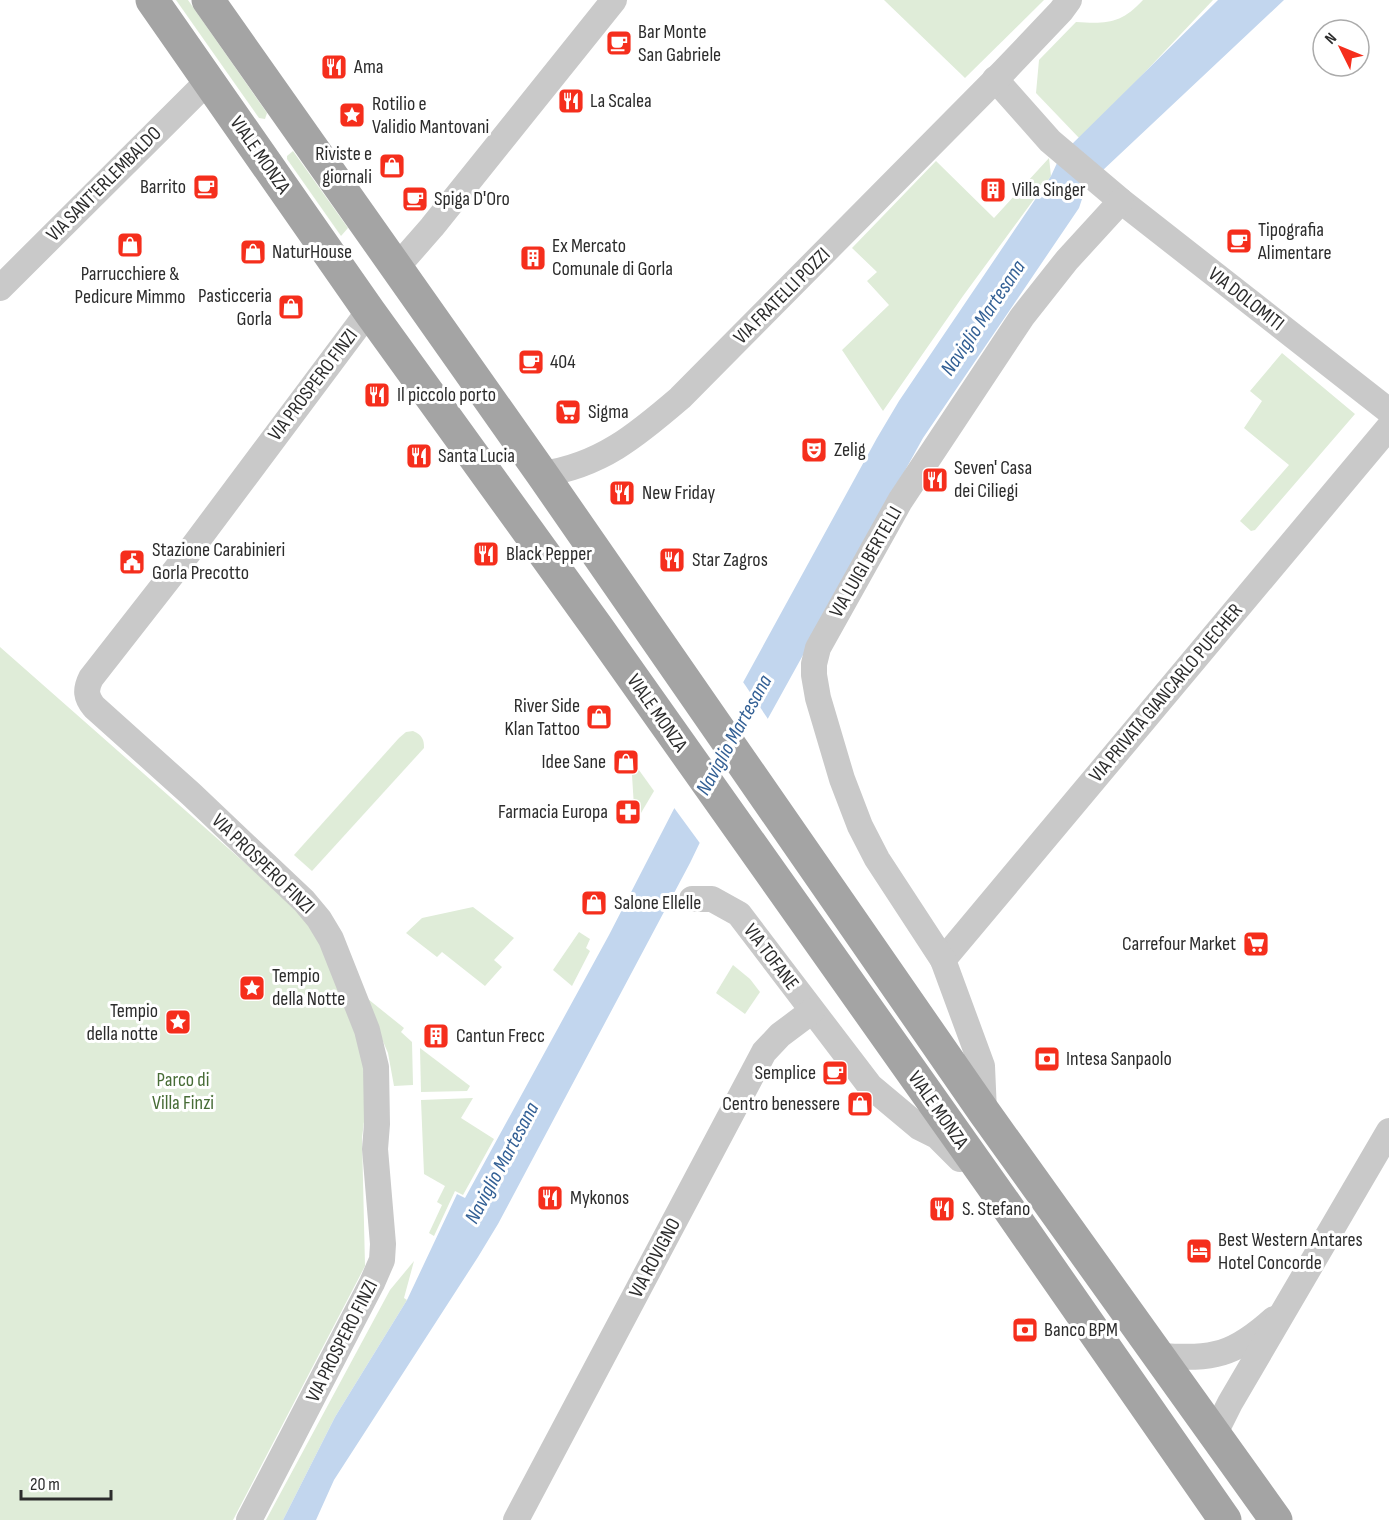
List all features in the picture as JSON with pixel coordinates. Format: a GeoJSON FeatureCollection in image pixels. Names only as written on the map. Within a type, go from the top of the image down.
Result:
{"type":"FeatureCollection","features":[{"type":"Feature","properties":{"kind":"main road","name":"VIALE MONZA"},"geometry":{"type":"LineString","coordinates":[[152,0],[369,311],[558,572],[1006,1205],[1225,1520]]}},
{"type":"Feature","properties":{"kind":"main road","name":"VIALE MONZA"},"geometry":{"type":"LineString","coordinates":[[208,0],[543,474],[984,1112],[1276,1520]]}},
{"type":"Feature","properties":{"kind":"main road"},"geometry":{"type":"LineString","coordinates":[[369,311],[397,267]]}},
{"type":"Feature","properties":{"kind":"street"},"geometry":{"type":"LineString","coordinates":[[397,267],[432,227],[614,0]]}},
{"type":"Feature","properties":{"kind":"street","name":"VIA FRATELLI POZZI"},"geometry":{"type":"LineString","coordinates":[[543,474],[573,468],[603,455],[640,431],[680,398],[995,80],[1056,17],[1069,0]]}},
{"type":"Feature","properties":{"kind":"street","name":"VIA DOLOMITI"},"geometry":{"type":"LineString","coordinates":[[995,80],[1057,147],[1112,194],[1389,411]]}},
{"type":"Feature","properties":{"kind":"street","name":"VIA SANT'ERLEMBALDO"},"geometry":{"type":"LineString","coordinates":[[0,288],[208,81]]}},
{"type":"Feature","properties":{"kind":"street","name":"VIA LUIGI BERTELLI"},"geometry":{"type":"LineString","coordinates":[[943,960],[877,859],[854,813],[818,698],[814,675],[816,656],[825,633],[896,507],[997,354],[1112,194]]}},
{"type":"Feature","properties":{"kind":"street","name":"VIA PROSPERO FINZI"},"geometry":{"type":"LineString","coordinates":[[249,1520],[382,1260],[383,1244],[375,1149],[377,1076],[371,1046],[331,939],[311,909],[191,794],[94,707],[87,693],[91,678],[177,568],[369,311]]}},
{"type":"Feature","properties":{"kind":"street","name":"VIA PRIVATA GIANCARLO PUECHER"},"geometry":{"type":"LineString","coordinates":[[943,960],[1389,427]]}},
{"type":"Feature","properties":{"kind":"street","name":"VIA TOFANE"},"geometry":{"type":"LineString","coordinates":[[692,899],[712,899],[739,914],[813,1011]]}},
{"type":"Feature","properties":{"kind":"street","name":"VIALE MONZA"},"geometry":{"type":"LineString","coordinates":[[943,960],[982,1066],[984,1112]]}},
{"type":"Feature","properties":{"kind":"street","name":"VIALE MONZA"},"geometry":{"type":"LineString","coordinates":[[813,1011],[870,1086],[919,1127],[937,1136],[1006,1205]]}},
{"type":"Feature","properties":{"kind":"street","name":"VIA ROVIGNO"},"geometry":{"type":"LineString","coordinates":[[516,1520],[764,1052],[780,1035],[813,1011]]}},
{"type":"Feature","properties":{"kind":"street"},"geometry":{"type":"LineString","coordinates":[[1215,1433],[1230,1403],[1389,1131]]}},
{"type":"Feature","properties":{"kind":"street"},"geometry":{"type":"LineString","coordinates":[[1160,1356],[1202,1358],[1226,1351],[1248,1340],[1289,1304]]}},
{"type":"Feature","properties":{"kind":"green space"},"geometry":{"type":"Polygon","coordinates":[[[176,0],[188,0],[267,113],[265,119],[259,118],[176,0]]]}},
{"type":"Feature","properties":{"kind":"green space"},"geometry":{"type":"Polygon","coordinates":[[[884,0],[1044,0],[965,78],[884,0]]]}},
{"type":"Feature","properties":{"kind":"green space"},"geometry":{"type":"Polygon","coordinates":[[[1143,0],[1213,0],[1081,140],[1036,93],[1039,60],[1076,22],[1112,21],[1127,14],[1143,0]]]}},
{"type":"Feature","properties":{"kind":"green space"},"geometry":{"type":"Polygon","coordinates":[[[293,151],[348,228],[341,236],[287,159],[293,151]]]}},
{"type":"Feature","properties":{"kind":"green space"},"geometry":{"type":"Polygon","coordinates":[[[1049,158],[1051,176],[963,296],[883,411],[842,350],[889,305],[867,281],[877,272],[852,248],[936,161],[994,218],[1049,158]]]}},
{"type":"Feature","properties":{"kind":"green space"},"geometry":{"type":"Polygon","coordinates":[[[1282,353],[1355,414],[1255,530],[1251,531],[1240,521],[1289,465],[1244,428],[1262,401],[1250,391],[1282,353]]]}},
{"type":"Feature","properties":{"kind":"green space","name":"Parco di Villa Finzi"},"geometry":{"type":"Polygon","coordinates":[[[0,647],[295,907],[313,926],[362,1047],[366,1106],[362,1138],[365,1266],[233,1520],[0,1520],[0,647]]]}},
{"type":"Feature","properties":{"kind":"green space"},"geometry":{"type":"Polygon","coordinates":[[[413,731],[422,738],[424,748],[312,871],[294,855],[399,738],[406,732],[413,731]]]}},
{"type":"Feature","properties":{"kind":"green space"},"geometry":{"type":"Polygon","coordinates":[[[631,759],[654,791],[635,823],[631,759]]]}},
{"type":"Feature","properties":{"kind":"green space"},"geometry":{"type":"Polygon","coordinates":[[[473,907],[514,938],[494,960],[502,967],[485,986],[442,952],[437,957],[406,933],[422,918],[473,907]]]}},
{"type":"Feature","properties":{"kind":"green space"},"geometry":{"type":"Polygon","coordinates":[[[579,932],[590,939],[586,948],[590,951],[572,986],[553,970],[579,932]]]}},
{"type":"Feature","properties":{"kind":"green space"},"geometry":{"type":"Polygon","coordinates":[[[733,965],[750,979],[760,992],[745,1014],[716,993],[733,965]]]}},
{"type":"Feature","properties":{"kind":"green space"},"geometry":{"type":"Polygon","coordinates":[[[363,995],[404,1028],[401,1032],[412,1042],[413,1085],[394,1086],[388,1053],[363,995]]]}},
{"type":"Feature","properties":{"kind":"green space"},"geometry":{"type":"Polygon","coordinates":[[[420,1048],[470,1086],[467,1091],[421,1092],[420,1048]]]}},
{"type":"Feature","properties":{"kind":"green space"},"geometry":{"type":"Polygon","coordinates":[[[473,1098],[461,1118],[494,1139],[463,1195],[455,1191],[434,1236],[429,1233],[442,1205],[437,1202],[445,1186],[424,1174],[421,1100],[473,1098]]]}},
{"type":"Feature","properties":{"kind":"green space"},"geometry":{"type":"Polygon","coordinates":[[[414,1261],[404,1298],[407,1300],[335,1417],[283,1520],[266,1520],[390,1290],[414,1261]]]}},
{"type":"Feature","properties":{"kind":"water","name":"Naviglio Martesana"},"geometry":{"type":"Polygon","coordinates":[[[1218,0],[1284,0],[1102,171],[1085,190],[1079,208],[923,438],[703,836],[498,1224],[334,1480],[316,1520],[283,1520],[335,1417],[407,1300],[457,1194],[465,1198],[609,935],[678,801],[899,401],[1068,148],[1218,0]]]}},
{"type":"Feature","properties":{"kind":"pier"},"geometry":{"type":"Polygon","coordinates":[[[741,679],[770,722],[702,846],[672,805],[741,679]]]}},
{"type":"Feature","properties":{"kind":"place","name":"Bar Monte San Gabriele"},"geometry":{"type":"Point","coordinates":[619,43]}},
{"type":"Feature","properties":{"kind":"place","name":"Ama"},"geometry":{"type":"Point","coordinates":[334,67]}},
{"type":"Feature","properties":{"kind":"place","name":"La Scalea"},"geometry":{"type":"Point","coordinates":[571,101]}},
{"type":"Feature","properties":{"kind":"place","name":"Rotilio e Validio Mantovani"},"geometry":{"type":"Point","coordinates":[352,115]}},
{"type":"Feature","properties":{"kind":"place","name":"Riviste e giornali"},"geometry":{"type":"Point","coordinates":[392,166]}},
{"type":"Feature","properties":{"kind":"place","name":"Barrito"},"geometry":{"type":"Point","coordinates":[206,187]}},
{"type":"Feature","properties":{"kind":"place","name":"Villa Singer"},"geometry":{"type":"Point","coordinates":[993,190]}},
{"type":"Feature","properties":{"kind":"place","name":"Spiga D'Oro"},"geometry":{"type":"Point","coordinates":[415,199]}},
{"type":"Feature","properties":{"kind":"place","name":"Tipografia Alimentare"},"geometry":{"type":"Point","coordinates":[1239,241]}},
{"type":"Feature","properties":{"kind":"place","name":"Parrucchiere & Pedicure Mimmo"},"geometry":{"type":"Point","coordinates":[130,245]}},
{"type":"Feature","properties":{"kind":"place","name":"NaturHouse"},"geometry":{"type":"Point","coordinates":[253,252]}},
{"type":"Feature","properties":{"kind":"place","name":"Ex Mercato Comunale di Gorla"},"geometry":{"type":"Point","coordinates":[533,258]}},
{"type":"Feature","properties":{"kind":"place","name":"Pasticceria Gorla"},"geometry":{"type":"Point","coordinates":[291,307]}},
{"type":"Feature","properties":{"kind":"place","name":"404"},"geometry":{"type":"Point","coordinates":[531,362]}},
{"type":"Feature","properties":{"kind":"place","name":"Il piccolo porto"},"geometry":{"type":"Point","coordinates":[377,395]}},
{"type":"Feature","properties":{"kind":"place","name":"Sigma"},"geometry":{"type":"Point","coordinates":[568,412]}},
{"type":"Feature","properties":{"kind":"place","name":"Zelig"},"geometry":{"type":"Point","coordinates":[814,450]}},
{"type":"Feature","properties":{"kind":"place","name":"Santa Lucia"},"geometry":{"type":"Point","coordinates":[419,456]}},
{"type":"Feature","properties":{"kind":"place","name":"Seven' Casa dei Ciliegi"},"geometry":{"type":"Point","coordinates":[935,480]}},
{"type":"Feature","properties":{"kind":"place","name":"New Friday"},"geometry":{"type":"Point","coordinates":[622,493]}},
{"type":"Feature","properties":{"kind":"place","name":"Black Pepper"},"geometry":{"type":"Point","coordinates":[486,554]}},
{"type":"Feature","properties":{"kind":"place","name":"Star Zagros"},"geometry":{"type":"Point","coordinates":[672,560]}},
{"type":"Feature","properties":{"kind":"place","name":"Stazione Carabinieri Gorla Precotto"},"geometry":{"type":"Point","coordinates":[132,562]}},
{"type":"Feature","properties":{"kind":"place","name":"River Side Klan Tattoo"},"geometry":{"type":"Point","coordinates":[599,717]}},
{"type":"Feature","properties":{"kind":"place","name":"Idee Sane"},"geometry":{"type":"Point","coordinates":[626,762]}},
{"type":"Feature","properties":{"kind":"place","name":"Farmacia Europa"},"geometry":{"type":"Point","coordinates":[628,812]}},
{"type":"Feature","properties":{"kind":"place","name":"Salone Ellelle"},"geometry":{"type":"Point","coordinates":[594,903]}},
{"type":"Feature","properties":{"kind":"place","name":"Carrefour Market"},"geometry":{"type":"Point","coordinates":[1256,944]}},
{"type":"Feature","properties":{"kind":"place","name":"Tempio della Notte"},"geometry":{"type":"Point","coordinates":[252,988]}},
{"type":"Feature","properties":{"kind":"place","name":"Tempio della notte"},"geometry":{"type":"Point","coordinates":[178,1022]}},
{"type":"Feature","properties":{"kind":"place","name":"Cantun Frecc"},"geometry":{"type":"Point","coordinates":[436,1036]}},
{"type":"Feature","properties":{"kind":"place","name":"Intesa Sanpaolo"},"geometry":{"type":"Point","coordinates":[1047,1059]}},
{"type":"Feature","properties":{"kind":"place","name":"Semplice"},"geometry":{"type":"Point","coordinates":[835,1073]}},
{"type":"Feature","properties":{"kind":"place","name":"Centro benessere"},"geometry":{"type":"Point","coordinates":[860,1104]}},
{"type":"Feature","properties":{"kind":"place","name":"Mykonos"},"geometry":{"type":"Point","coordinates":[550,1198]}},
{"type":"Feature","properties":{"kind":"place","name":"S. Stefano"},"geometry":{"type":"Point","coordinates":[942,1209]}},
{"type":"Feature","properties":{"kind":"place","name":"Best Western Antares Hotel Concorde"},"geometry":{"type":"Point","coordinates":[1199,1251]}},
{"type":"Feature","properties":{"kind":"place","name":"Banco BPM"},"geometry":{"type":"Point","coordinates":[1025,1330]}}]}
